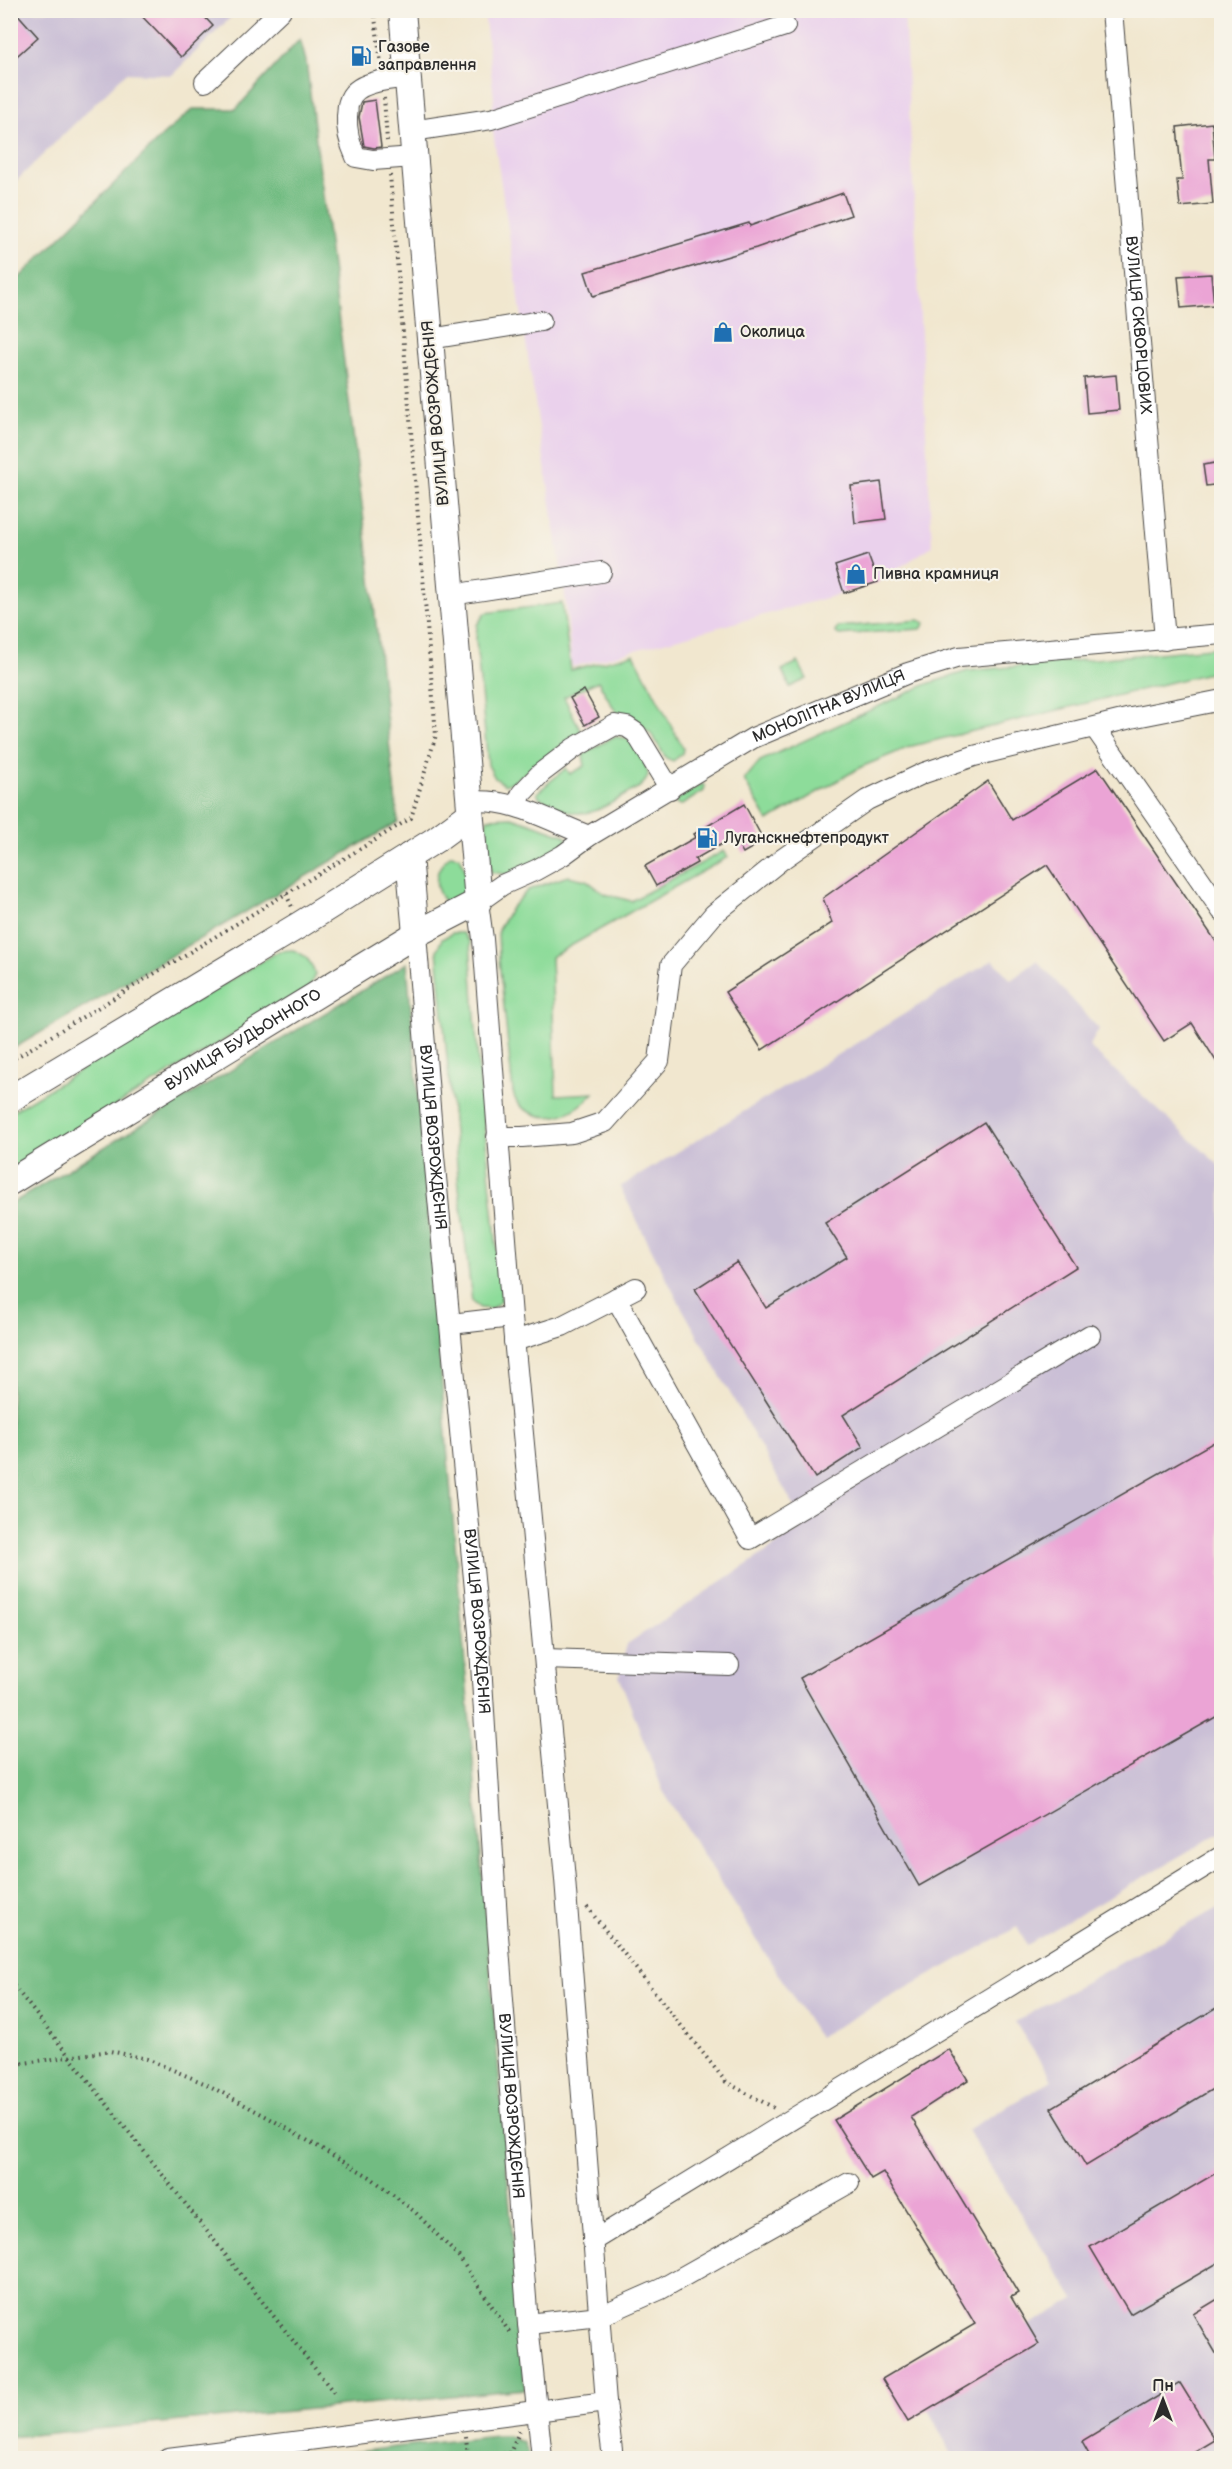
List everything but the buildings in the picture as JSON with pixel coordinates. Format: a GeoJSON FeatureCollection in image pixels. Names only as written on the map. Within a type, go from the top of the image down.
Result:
{"type":"FeatureCollection","features":[{"type":"Feature","properties":{"kind":"main road","name":"ВУЛИЦЯ ВОЗРОЖДЄНІЯ"},"geometry":{"type":"LineString","coordinates":[[402,10],[395,79],[412,131],[478,902]]}},
{"type":"Feature","properties":{"kind":"main road"},"geometry":{"type":"LineString","coordinates":[[10,1100],[409,856],[469,809]]}},
{"type":"Feature","properties":{"kind":"main road","name":"ВУЛИЦЯ ВОЗРОЖДЄНІЯ"},"geometry":{"type":"LineString","coordinates":[[409,856],[416,934]]}},
{"type":"Feature","properties":{"kind":"main road","name":"ВУЛИЦЯ БУДЬОННОГО"},"geometry":{"type":"LineString","coordinates":[[10,1182],[416,934],[478,902]]}},
{"type":"Feature","properties":{"kind":"street"},"geometry":{"type":"LineString","coordinates":[[205,82],[281,10]]}},
{"type":"Feature","properties":{"kind":"street","name":"ВУЛИЦЯ СКВОРЦОВИХ"},"geometry":{"type":"LineString","coordinates":[[1112,10],[1165,640]]}},
{"type":"Feature","properties":{"kind":"street"},"geometry":{"type":"LineString","coordinates":[[412,131],[491,119],[784,26]]}},
{"type":"Feature","properties":{"kind":"street"},"geometry":{"type":"LineString","coordinates":[[395,79],[358,89],[349,99],[346,124],[350,145],[356,157],[373,160],[414,157]]}},
{"type":"Feature","properties":{"kind":"street"},"geometry":{"type":"LineString","coordinates":[[430,339],[541,321]]}},
{"type":"Feature","properties":{"kind":"street"},"geometry":{"type":"LineString","coordinates":[[451,595],[601,572]]}},
{"type":"Feature","properties":{"kind":"street","name":"МОНОЛІТНА ВУЛИЦЯ"},"geometry":{"type":"LineString","coordinates":[[478,902],[502,885],[537,870],[563,855],[590,836],[753,738],[936,663],[984,654],[1221,634]]}},
{"type":"Feature","properties":{"kind":"street"},"geometry":{"type":"LineString","coordinates":[[497,1137],[572,1133],[605,1122],[660,1061],[671,965],[714,914],[781,860],[867,800],[924,773],[974,756],[1131,718],[1221,700]]}},
{"type":"Feature","properties":{"kind":"street"},"geometry":{"type":"LineString","coordinates":[[516,806],[522,793],[541,773],[574,748],[615,725],[627,727],[636,733],[670,789]]}},
{"type":"Feature","properties":{"kind":"street"},"geometry":{"type":"LineString","coordinates":[[1095,728],[1221,910]]}},
{"type":"Feature","properties":{"kind":"street"},"geometry":{"type":"LineString","coordinates":[[469,809],[494,801],[516,806],[590,836]]}},
{"type":"Feature","properties":{"kind":"street","name":"ВУЛИЦЯ ВОЗРОЖДЄНІЯ"},"geometry":{"type":"LineString","coordinates":[[478,902],[483,939],[514,1341],[545,1659],[606,2402],[613,2458]]}},
{"type":"Feature","properties":{"kind":"street","name":"ВУЛИЦЯ ВОЗРОЖДЄНІЯ"},"geometry":{"type":"LineString","coordinates":[[416,934],[434,1156],[479,1632],[498,1935],[528,2324],[529,2411],[542,2458]]}},
{"type":"Feature","properties":{"kind":"street"},"geometry":{"type":"LineString","coordinates":[[514,1341],[562,1326],[636,1288]]}},
{"type":"Feature","properties":{"kind":"street"},"geometry":{"type":"LineString","coordinates":[[616,1298],[750,1539],[1090,1335]]}},
{"type":"Feature","properties":{"kind":"street"},"geometry":{"type":"LineString","coordinates":[[451,1324],[512,1317]]}},
{"type":"Feature","properties":{"kind":"street"},"geometry":{"type":"LineString","coordinates":[[545,1659],[729,1665]]}},
{"type":"Feature","properties":{"kind":"street"},"geometry":{"type":"LineString","coordinates":[[593,2241],[1221,1856]]}},
{"type":"Feature","properties":{"kind":"street"},"geometry":{"type":"LineString","coordinates":[[528,2324],[600,2316],[661,2289],[849,2183]]}},
{"type":"Feature","properties":{"kind":"street"},"geometry":{"type":"LineString","coordinates":[[168,2458],[606,2402]]}},
{"type":"Feature","properties":{"kind":"path"},"geometry":{"type":"LineString","coordinates":[[10,1061],[411,818],[436,735],[388,159],[395,79],[374,10]]}},
{"type":"Feature","properties":{"kind":"path"},"geometry":{"type":"LineString","coordinates":[[586,1907],[726,2082],[792,2118]]}},
{"type":"Feature","properties":{"kind":"path"},"geometry":{"type":"LineString","coordinates":[[10,1981],[335,2394]]}},
{"type":"Feature","properties":{"kind":"path"},"geometry":{"type":"LineString","coordinates":[[10,2064],[110,2051],[147,2060],[216,2090],[370,2176],[414,2212],[459,2257],[517,2343]]}},
{"type":"Feature","properties":{"kind":"path"},"geometry":{"type":"LineString","coordinates":[[473,2458],[510,2453],[529,2411]]}},
{"type":"Feature","properties":{"kind":"shaded area"},"geometry":{"type":"Polygon","coordinates":[[[11,11],[237,11],[172,75],[126,73],[11,186],[11,11]]]}},
{"type":"Feature","properties":{"kind":"shaded area","name":"Околица"},"geometry":{"type":"Polygon","coordinates":[[[484,11],[904,11],[932,546],[878,582],[572,667],[565,594],[491,119],[494,98],[484,11]]]}},
{"type":"Feature","properties":{"kind":"shaded area"},"geometry":{"type":"Polygon","coordinates":[[[993,960],[1011,980],[1037,961],[1099,1029],[1089,1047],[1221,1167],[1221,1832],[1027,1945],[1017,1927],[818,2037],[663,1791],[619,1676],[627,1644],[805,1526],[677,1299],[620,1187],[993,960]]]}},
{"type":"Feature","properties":{"kind":"shaded area"},"geometry":{"type":"Polygon","coordinates":[[[1221,1906],[1221,2458],[954,2458],[917,2389],[1075,2299],[967,2130],[1052,2080],[1015,2022],[1221,1906]]]}},
{"type":"Feature","properties":{"kind":"green space"},"geometry":{"type":"Polygon","coordinates":[[[300,39],[306,61],[368,552],[398,822],[11,1050],[11,286],[163,135],[193,109],[236,109],[300,39]]]}},
{"type":"Feature","properties":{"kind":"green space"},"geometry":{"type":"Polygon","coordinates":[[[562,603],[571,670],[634,654],[683,748],[682,754],[673,761],[666,758],[650,732],[616,712],[598,681],[564,697],[581,731],[514,781],[505,785],[495,778],[488,765],[476,640],[477,625],[485,613],[562,603]]]}},
{"type":"Feature","properties":{"kind":"green space"},"geometry":{"type":"Polygon","coordinates":[[[919,620],[925,623],[921,629],[839,635],[835,632],[838,627],[919,620]]]}},
{"type":"Feature","properties":{"kind":"green space"},"geometry":{"type":"Polygon","coordinates":[[[1221,647],[1221,670],[912,746],[861,767],[768,821],[744,780],[760,761],[927,684],[968,671],[1221,647]]]}},
{"type":"Feature","properties":{"kind":"green space"},"geometry":{"type":"Polygon","coordinates":[[[798,662],[807,679],[790,687],[782,670],[798,662]]]}},
{"type":"Feature","properties":{"kind":"green space"},"geometry":{"type":"Polygon","coordinates":[[[613,737],[629,740],[640,754],[648,774],[640,786],[612,803],[591,812],[582,813],[564,810],[539,797],[537,793],[566,768],[570,774],[585,766],[583,755],[613,737]]]}},
{"type":"Feature","properties":{"kind":"green space"},"geometry":{"type":"Polygon","coordinates":[[[702,784],[705,786],[704,791],[682,805],[676,804],[676,800],[702,784]]]}},
{"type":"Feature","properties":{"kind":"green space"},"geometry":{"type":"Polygon","coordinates":[[[512,817],[564,835],[568,840],[567,846],[510,875],[491,872],[486,823],[488,818],[512,817]]]}},
{"type":"Feature","properties":{"kind":"green space"},"geometry":{"type":"Polygon","coordinates":[[[724,851],[728,857],[551,957],[556,1095],[594,1093],[579,1106],[563,1115],[545,1116],[526,1110],[516,1100],[513,1092],[499,960],[498,930],[511,908],[528,890],[568,876],[586,880],[605,894],[631,901],[724,851]]]}},
{"type":"Feature","properties":{"kind":"green space"},"geometry":{"type":"Polygon","coordinates":[[[451,855],[460,857],[465,872],[466,887],[460,898],[445,902],[438,890],[437,877],[441,865],[451,855]]]}},
{"type":"Feature","properties":{"kind":"green space"},"geometry":{"type":"Polygon","coordinates":[[[452,933],[463,933],[470,942],[478,1062],[502,1300],[491,1309],[480,1308],[472,1302],[459,1187],[437,950],[442,939],[452,933]]]}},
{"type":"Feature","properties":{"kind":"green space"},"geometry":{"type":"Polygon","coordinates":[[[293,950],[304,956],[313,969],[315,974],[309,989],[11,1169],[11,1112],[279,951],[293,950]]]}},
{"type":"Feature","properties":{"kind":"green space"},"geometry":{"type":"Polygon","coordinates":[[[407,963],[525,2389],[11,2437],[11,1204],[407,963]]]}},
{"type":"Feature","properties":{"kind":"green space"},"geometry":{"type":"Polygon","coordinates":[[[508,2436],[524,2443],[530,2458],[309,2458],[404,2446],[508,2436]]]}},
{"type":"Feature","properties":{"kind":"place","name":"Газове заправлення"},"geometry":{"type":"Point","coordinates":[361,56]}},
{"type":"Feature","properties":{"kind":"place","name":"Околица"},"geometry":{"type":"Point","coordinates":[723,332]}},
{"type":"Feature","properties":{"kind":"place","name":"Пивна крамниця"},"geometry":{"type":"Point","coordinates":[856,574]}},
{"type":"Feature","properties":{"kind":"place","name":"Луганскнефтепродукт"},"geometry":{"type":"Point","coordinates":[707,838]}}]}
